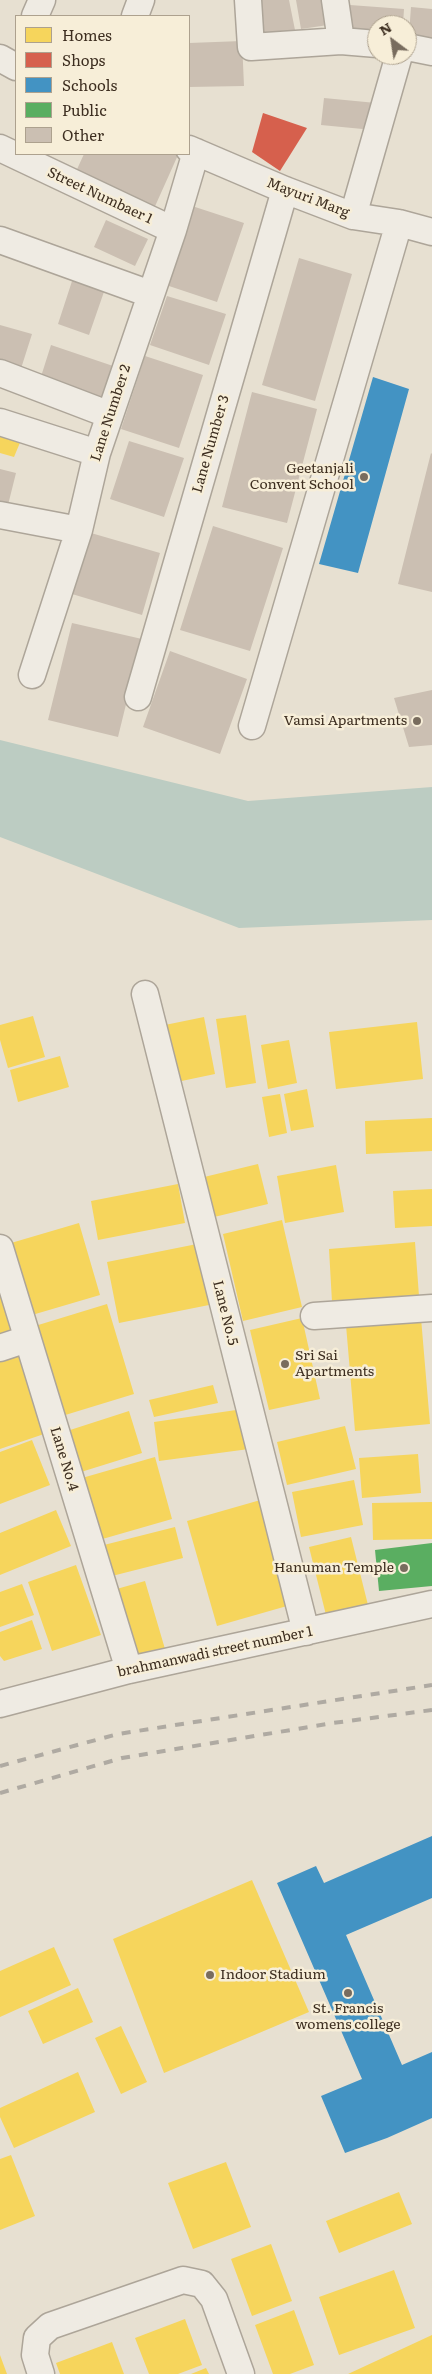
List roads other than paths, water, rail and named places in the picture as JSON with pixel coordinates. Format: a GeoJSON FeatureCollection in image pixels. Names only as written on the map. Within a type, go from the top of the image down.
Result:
{"type":"FeatureCollection","features":[{"type":"Feature","properties":{"kind":"street"},"geometry":{"type":"LineString","coordinates":[[35,15],[42,0]]}},
{"type":"Feature","properties":{"kind":"street"},"geometry":{"type":"LineString","coordinates":[[135,15],[142,0]]}},
{"type":"Feature","properties":{"kind":"street"},"geometry":{"type":"LineString","coordinates":[[248,0],[251,47],[341,41],[367,43]]}},
{"type":"Feature","properties":{"kind":"street"},"geometry":{"type":"LineString","coordinates":[[335,0],[341,41]]}},
{"type":"Feature","properties":{"kind":"street"},"geometry":{"type":"LineString","coordinates":[[417,49],[432,52]]}},
{"type":"Feature","properties":{"kind":"street"},"geometry":{"type":"LineString","coordinates":[[353,216],[396,65]]}},
{"type":"Feature","properties":{"kind":"street","name":"Street Numbaer 1"},"geometry":{"type":"LineString","coordinates":[[0,148],[173,230]]}},
{"type":"Feature","properties":{"kind":"street","name":"Mayuri Marg"},"geometry":{"type":"LineString","coordinates":[[192,150],[285,190],[353,216],[432,232]]}},
{"type":"Feature","properties":{"kind":"street","name":"Lane Number 2"},"geometry":{"type":"LineString","coordinates":[[32,676],[79,530],[97,454],[173,230],[192,150]]}},
{"type":"Feature","properties":{"kind":"street","name":"Lane Number 3"},"geometry":{"type":"LineString","coordinates":[[138,697],[285,190]]}},
{"type":"Feature","properties":{"kind":"street"},"geometry":{"type":"LineString","coordinates":[[252,726],[399,224]]}},
{"type":"Feature","properties":{"kind":"street"},"geometry":{"type":"LineString","coordinates":[[0,240],[150,294]]}},
{"type":"Feature","properties":{"kind":"street"},"geometry":{"type":"LineString","coordinates":[[0,373],[110,415]]}},
{"type":"Feature","properties":{"kind":"street"},"geometry":{"type":"LineString","coordinates":[[0,422],[97,454]]}},
{"type":"Feature","properties":{"kind":"street"},"geometry":{"type":"LineString","coordinates":[[0,515],[79,530]]}},
{"type":"Feature","properties":{"kind":"street","name":"Lane No.5"},"geometry":{"type":"LineString","coordinates":[[145,994],[306,1632]]}},
{"type":"Feature","properties":{"kind":"street","name":"Lane No.4"},"geometry":{"type":"LineString","coordinates":[[0,1248],[129,1670]]}},
{"type":"Feature","properties":{"kind":"street"},"geometry":{"type":"LineString","coordinates":[[314,1316],[432,1308]]}},
{"type":"Feature","properties":{"kind":"street"},"geometry":{"type":"LineString","coordinates":[[0,1348],[27,1339]]}},
{"type":"Feature","properties":{"kind":"street","name":"brahmanwadi street number 1"},"geometry":{"type":"LineString","coordinates":[[0,1704],[129,1670],[432,1604]]}},
{"type":"Feature","properties":{"kind":"street"},"geometry":{"type":"LineString","coordinates":[[41,2374],[35,2355],[37,2338],[50,2326],[183,2280],[202,2284],[214,2299],[241,2374]]}},
{"type":"Feature","properties":{"kind":"railway"},"geometry":{"type":"LineString","coordinates":[[0,1766],[118,1734],[432,1685]]}},
{"type":"Feature","properties":{"kind":"railway"},"geometry":{"type":"LineString","coordinates":[[0,1793],[122,1758],[333,1723],[432,1710]]}},
{"type":"Feature","properties":{"kind":"place","name":"Geetanjali Convent School"},"geometry":{"type":"Point","coordinates":[364,477]}},
{"type":"Feature","properties":{"kind":"place","name":"Vamsi Apartments"},"geometry":{"type":"Point","coordinates":[417,721]}},
{"type":"Feature","properties":{"kind":"place","name":"Sri Sai Apartments"},"geometry":{"type":"Point","coordinates":[285,1364]}},
{"type":"Feature","properties":{"kind":"place","name":"Hanuman Temple"},"geometry":{"type":"Point","coordinates":[404,1568]}},
{"type":"Feature","properties":{"kind":"place","name":"Indoor Stadium"},"geometry":{"type":"Point","coordinates":[210,1975]}},
{"type":"Feature","properties":{"kind":"place","name":"St. Francis womens college"},"geometry":{"type":"Point","coordinates":[348,1993]}}]}
